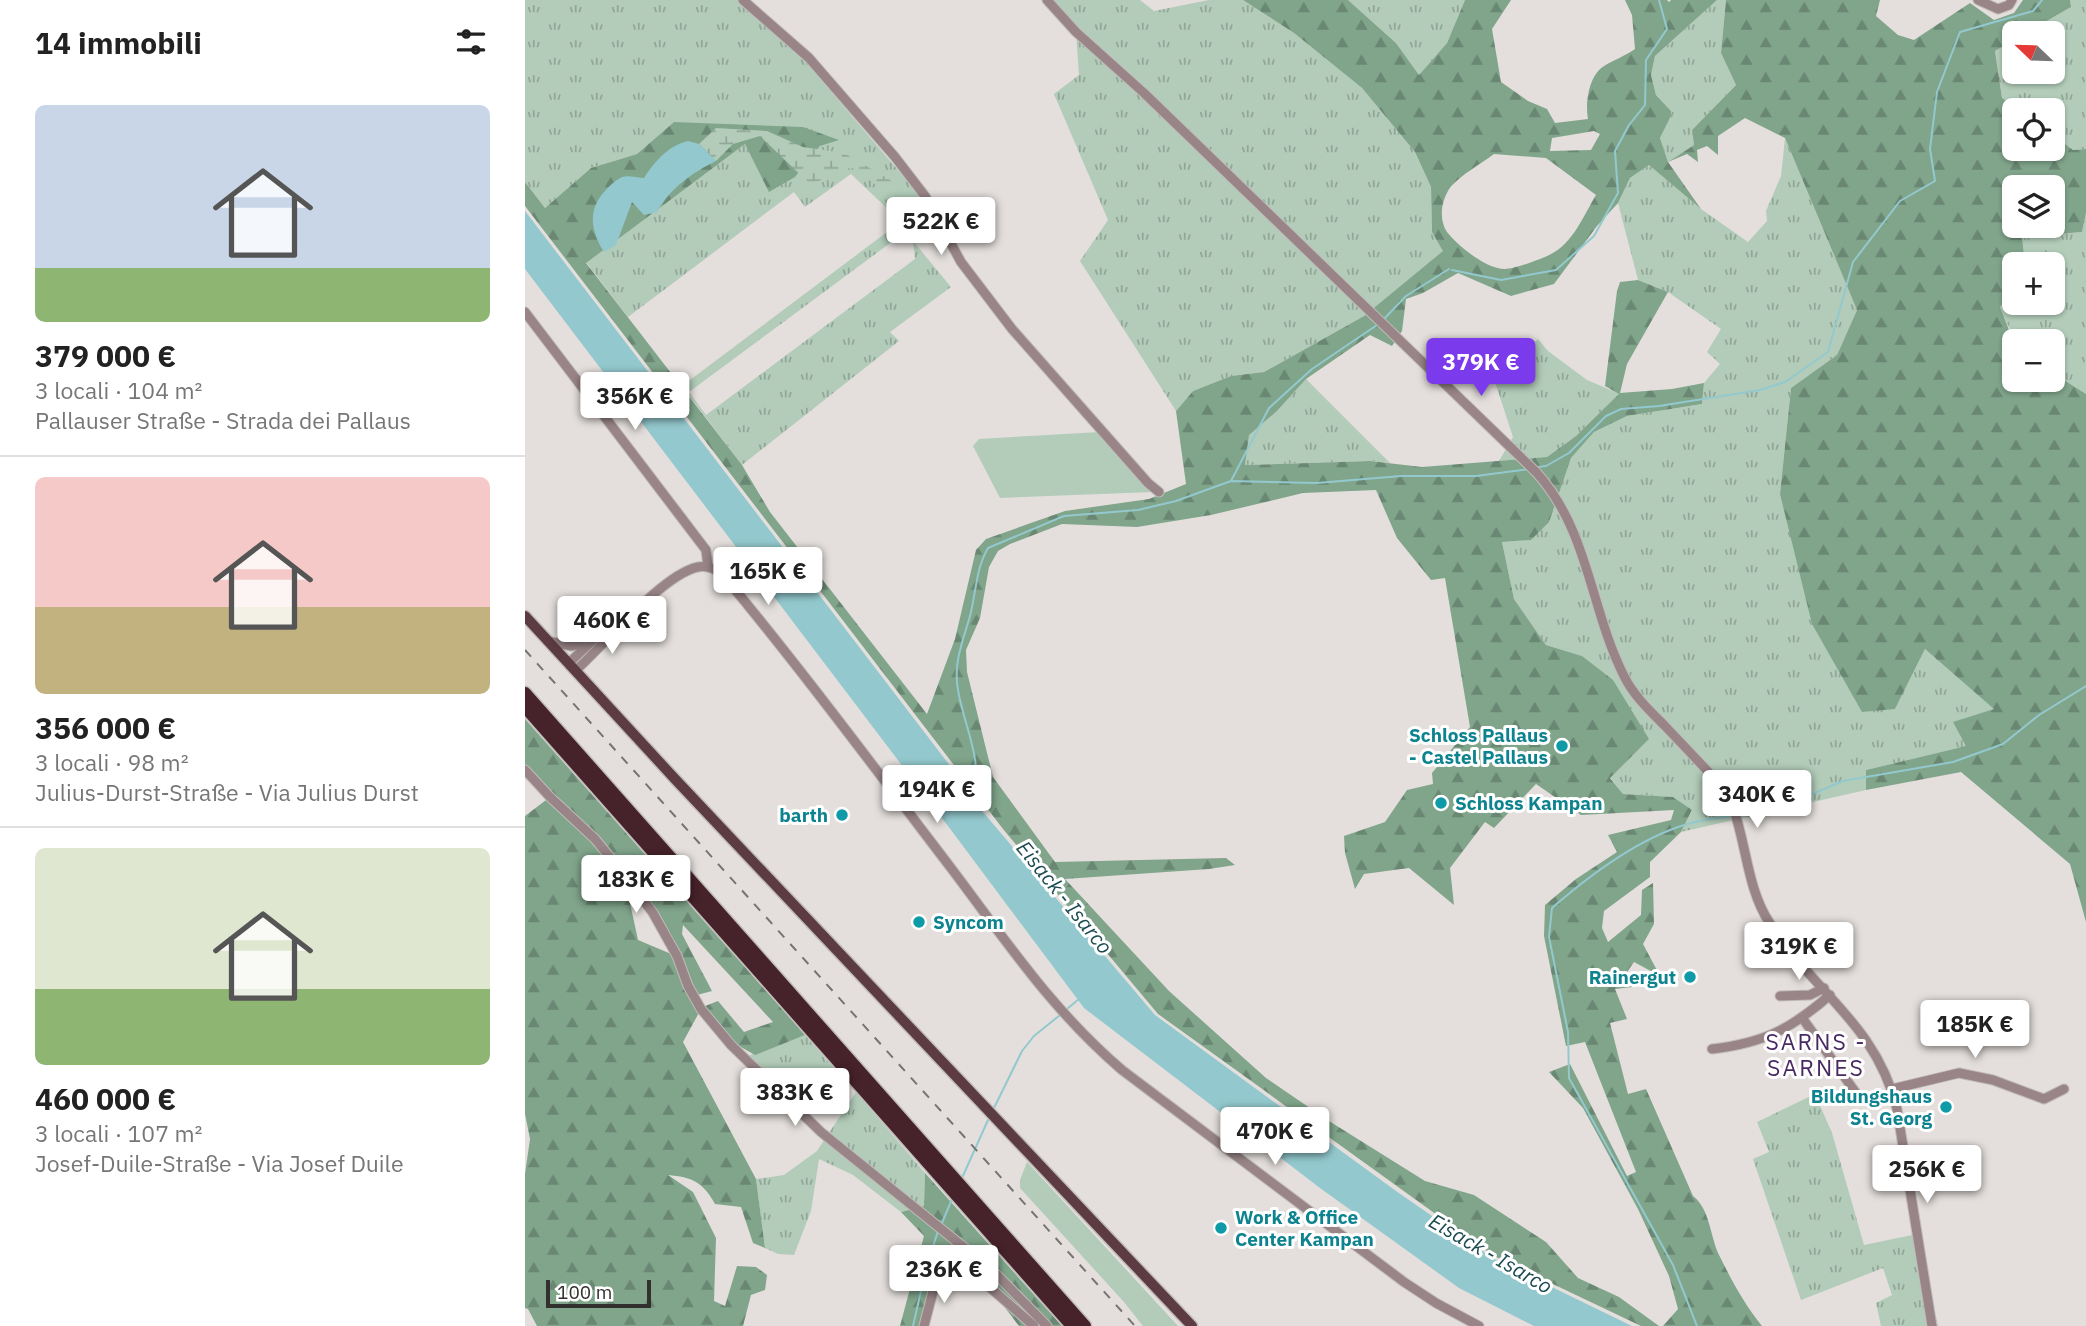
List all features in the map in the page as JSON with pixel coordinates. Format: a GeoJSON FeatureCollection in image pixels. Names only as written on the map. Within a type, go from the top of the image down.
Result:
{"type":"FeatureCollection","features":[{"type":"Feature","properties":{"kind":"highway"},"geometry":{"type":"LineString","coordinates":[[525,693],[1085,1326]]}},
{"type":"Feature","properties":{"kind":"highway"},"geometry":{"type":"LineString","coordinates":[[525,707],[1072,1326]]}},
{"type":"Feature","properties":{"kind":"main road"},"geometry":{"type":"LineString","coordinates":[[525,616],[1192,1326]]}},
{"type":"Feature","properties":{"kind":"street"},"geometry":{"type":"LineString","coordinates":[[743,0],[809,58],[895,157],[925,196],[961,262],[1012,329],[1148,483],[1159,492]]}},
{"type":"Feature","properties":{"kind":"street"},"geometry":{"type":"LineString","coordinates":[[1047,0],[1076,32],[1144,93],[1536,472],[1557,497],[1572,524],[1615,657],[1625,679],[1644,705],[1726,791],[1744,839],[1759,905],[1769,922],[1865,1038],[1892,1089],[1932,1326]]}},
{"type":"Feature","properties":{"kind":"street"},"geometry":{"type":"LineString","coordinates":[[1978,0],[1998,9],[2009,5],[2012,0]]}},
{"type":"Feature","properties":{"kind":"street"},"geometry":{"type":"LineString","coordinates":[[525,313],[706,550],[708,567]]}},
{"type":"Feature","properties":{"kind":"street"},"geometry":{"type":"LineString","coordinates":[[573,666],[685,572],[696,567],[708,567],[723,575],[1065,1017],[1122,1070],[1404,1282],[1479,1326]]}},
{"type":"Feature","properties":{"kind":"street"},"geometry":{"type":"LineString","coordinates":[[548,641],[571,646],[593,640],[625,620]]}},
{"type":"Feature","properties":{"kind":"street"},"geometry":{"type":"LineString","coordinates":[[573,666],[593,640]]}},
{"type":"Feature","properties":{"kind":"street"},"geometry":{"type":"LineString","coordinates":[[525,770],[589,833],[653,913],[677,956],[688,986],[701,1009],[731,1045],[821,1132],[992,1270],[1047,1326]]}},
{"type":"Feature","properties":{"kind":"street"},"geometry":{"type":"LineString","coordinates":[[1780,996],[1827,992]]}},
{"type":"Feature","properties":{"kind":"street"},"geometry":{"type":"LineString","coordinates":[[1712,1049],[1737,1046],[1769,1037],[1803,1019],[1827,992]]}},
{"type":"Feature","properties":{"kind":"street"},"geometry":{"type":"LineString","coordinates":[[1803,1019],[1856,1093]]}},
{"type":"Feature","properties":{"kind":"street"},"geometry":{"type":"LineString","coordinates":[[1892,1089],[1959,1073],[1993,1080],[2044,1099],[2064,1089]]}},
{"type":"Feature","properties":{"kind":"street"},"geometry":{"type":"LineString","coordinates":[[925,1326],[937,1276],[953,1266],[970,1270],[1034,1326]]}},
{"type":"Feature","properties":{"kind":"green space"},"geometry":{"type":"Polygon","coordinates":[[[525,0],[739,0],[805,61],[920,196],[894,215],[851,174],[805,207],[794,192],[628,317],[586,262],[745,144],[795,177],[820,146],[837,139],[674,122],[637,154],[591,168],[545,208],[525,182],[525,0]]]}},
{"type":"Feature","properties":{"kind":"green space"},"geometry":{"type":"Polygon","coordinates":[[[1047,0],[1140,0],[1154,11],[1209,0],[1243,0],[1294,33],[1362,88],[1415,152],[1431,187],[1432,232],[1444,251],[1364,316],[1264,372],[1231,376],[1193,391],[1176,411],[1080,261],[1108,220],[1054,94],[1079,75],[1076,32],[1047,0]]]}},
{"type":"Feature","properties":{"kind":"green space"},"geometry":{"type":"Polygon","coordinates":[[[1243,0],[1348,0],[1396,43],[1419,75],[1447,43],[1465,0],[1511,0],[1492,29],[1501,82],[1528,101],[1547,109],[1555,123],[1588,119],[1588,98],[1599,70],[1635,49],[1632,15],[1625,0],[1717,0],[1655,56],[1651,75],[1656,95],[1671,111],[1660,138],[1668,162],[1701,209],[1649,165],[1630,178],[1618,203],[1597,226],[1554,284],[1511,296],[1458,273],[1423,293],[1406,299],[1402,331],[1392,346],[1370,335],[1306,379],[1277,411],[1249,435],[1245,465],[1370,461],[1422,467],[1547,457],[1576,436],[1619,394],[1605,386],[1620,282],[1638,280],[1668,292],[1627,364],[1620,393],[1672,389],[1704,383],[1702,404],[1627,416],[1594,432],[1571,458],[1549,522],[1531,540],[1502,542],[1514,599],[1546,645],[1582,656],[1613,680],[1649,739],[1610,778],[1623,794],[1673,797],[1692,810],[1681,832],[1650,862],[1650,877],[1604,911],[1602,928],[1608,942],[1641,915],[1642,890],[1653,883],[1654,924],[1643,944],[1660,976],[1634,962],[1625,975],[1632,987],[1615,989],[1627,1019],[1610,1023],[1628,1094],[1646,1089],[1693,1196],[1703,1208],[1719,1255],[1762,1326],[1663,1326],[1678,1309],[1669,1276],[1638,1209],[1583,1108],[1549,1072],[1570,1064],[1627,1176],[1636,1172],[1585,1042],[1566,1046],[1544,936],[1545,905],[1576,879],[1617,852],[1608,835],[1671,820],[1674,810],[1581,815],[1536,784],[1494,828],[1485,822],[1450,868],[1454,905],[1409,868],[1364,874],[1355,889],[1345,853],[1344,836],[1385,822],[1407,790],[1433,784],[1432,773],[1470,727],[1445,578],[1431,580],[1397,538],[1376,490],[1303,493],[1211,515],[1137,527],[1062,524],[998,551],[989,567],[980,618],[966,650],[967,672],[993,777],[1055,862],[1226,858],[1235,865],[1065,879],[1169,991],[1266,1078],[1425,1181],[1474,1195],[1546,1242],[1578,1278],[1619,1297],[1659,1326],[1641,1326],[1494,1256],[1158,1014],[1003,829],[525,206],[525,182],[545,208],[591,168],[637,154],[674,122],[803,127],[839,140],[820,146],[795,177],[769,192],[745,144],[586,263],[742,465],[770,512],[927,714],[955,639],[976,550],[986,539],[1065,511],[1149,499],[1186,484],[1176,411],[1193,391],[1231,376],[1264,372],[1364,316],[1443,251],[1432,232],[1431,187],[1415,152],[1362,88],[1294,33],[1243,0]],[[1594,131],[1552,138],[1550,151],[1591,150],[1600,134],[1594,131]],[[1494,154],[1451,186],[1444,201],[1443,222],[1447,232],[1473,256],[1489,265],[1505,269],[1521,266],[1559,249],[1577,228],[1596,195],[1546,158],[1494,154]]]}},
{"type":"Feature","properties":{"kind":"green space"},"geometry":{"type":"Polygon","coordinates":[[[1348,0],[1465,0],[1447,43],[1419,75],[1396,43],[1348,0]]]}},
{"type":"Feature","properties":{"kind":"green space"},"geometry":{"type":"Polygon","coordinates":[[[1717,0],[1726,0],[1721,53],[1736,85],[1692,130],[1694,145],[1668,162],[1660,138],[1671,111],[1656,95],[1651,75],[1655,56],[1717,0]]]}},
{"type":"Feature","properties":{"kind":"green space"},"geometry":{"type":"Polygon","coordinates":[[[1726,0],[1880,0],[1876,16],[1898,35],[1914,40],[1970,3],[1994,20],[2014,13],[2023,0],[2070,0],[2071,7],[2047,21],[2002,21],[2002,47],[1995,51],[2002,98],[2002,161],[2065,161],[2065,144],[2073,150],[2086,149],[2086,213],[2082,232],[2065,233],[2065,175],[2002,175],[2002,238],[2022,238],[2024,252],[2002,252],[2000,307],[2009,329],[2002,329],[2002,392],[2065,392],[2065,381],[2086,394],[2086,922],[2070,864],[1961,772],[1866,790],[1866,770],[1966,746],[1953,722],[1994,709],[1925,649],[1895,709],[1862,712],[1812,624],[1780,494],[1791,388],[1837,355],[1857,310],[1785,138],[1745,118],[1718,136],[1718,155],[1707,146],[1697,150],[1698,162],[1687,154],[1668,162],[1694,145],[1692,130],[1736,85],[1721,53],[1726,0]]]}},
{"type":"Feature","properties":{"kind":"green space"},"geometry":{"type":"Polygon","coordinates":[[[2070,0],[2086,0],[2086,149],[2073,150],[2065,144],[2065,98],[2002,98],[1995,51],[2002,47],[2002,84],[2065,84],[2065,21],[2047,21],[2071,7],[2070,0]]]}},
{"type":"Feature","properties":{"kind":"green space"},"geometry":{"type":"Polygon","coordinates":[[[716,128],[767,131],[803,147],[844,153],[897,184],[890,195],[851,167],[833,178],[809,183],[760,136],[733,144],[716,161],[699,144],[716,128]]]}},
{"type":"Feature","properties":{"kind":"green space"},"geometry":{"type":"Polygon","coordinates":[[[1785,138],[1857,310],[1837,355],[1791,388],[1780,494],[1895,709],[1925,649],[1995,709],[1966,746],[1866,770],[1866,790],[1681,832],[1692,811],[1673,797],[1623,794],[1610,777],[1649,739],[1582,656],[1546,645],[1514,599],[1502,542],[1531,540],[1557,497],[1571,458],[1594,432],[1627,416],[1702,404],[1704,383],[1720,364],[1707,352],[1721,329],[1668,292],[1638,280],[1618,203],[1630,178],[1649,165],[1701,209],[1748,242],[1767,221],[1766,211],[1781,176],[1785,138]]]}},
{"type":"Feature","properties":{"kind":"green space"},"geometry":{"type":"Polygon","coordinates":[[[2086,213],[2086,394],[2065,381],[2065,329],[2010,329],[2004,315],[2065,315],[2065,252],[2024,252],[2022,238],[2065,238],[2065,233],[2082,232],[2086,213]]]}},
{"type":"Feature","properties":{"kind":"green space"},"geometry":{"type":"Polygon","coordinates":[[[895,226],[901,235],[689,392],[706,415],[915,259],[913,241],[951,287],[890,332],[899,341],[742,465],[682,386],[895,226]]]}},
{"type":"Feature","properties":{"kind":"green space"},"geometry":{"type":"Polygon","coordinates":[[[1538,339],[1548,351],[1587,380],[1620,394],[1576,436],[1547,457],[1499,461],[1513,437],[1493,376],[1538,339]]]}},
{"type":"Feature","properties":{"kind":"green space"},"geometry":{"type":"Polygon","coordinates":[[[1306,379],[1390,463],[1370,461],[1245,465],[1248,435],[1277,411],[1306,379]]]}},
{"type":"Feature","properties":{"kind":"green space"},"geometry":{"type":"Polygon","coordinates":[[[1100,432],[1153,492],[1000,498],[973,446],[979,439],[1100,432]]]}},
{"type":"Feature","properties":{"kind":"green space"},"geometry":{"type":"Polygon","coordinates":[[[525,719],[805,1035],[755,1055],[732,1042],[705,1006],[718,1001],[744,1032],[773,1022],[683,925],[682,934],[712,991],[697,995],[701,1009],[683,1042],[756,1179],[765,1248],[753,1243],[741,1207],[715,1204],[706,1190],[696,1182],[668,1175],[693,1192],[716,1238],[714,1301],[725,1306],[737,1266],[756,1267],[767,1275],[765,1290],[751,1295],[743,1326],[537,1326],[525,1308],[525,1174],[530,1139],[525,1114],[525,816],[550,797],[525,770],[525,719]],[[624,875],[638,940],[676,956],[624,875]]]}},
{"type":"Feature","properties":{"kind":"green space"},"geometry":{"type":"Polygon","coordinates":[[[805,1035],[838,1073],[796,1106],[745,1057],[805,1035]]]}},
{"type":"Feature","properties":{"kind":"green space"},"geometry":{"type":"Polygon","coordinates":[[[856,1092],[925,1173],[924,1206],[901,1212],[853,1175],[819,1159],[811,1211],[794,1255],[778,1254],[765,1248],[756,1179],[784,1175],[817,1151],[856,1092]]]}},
{"type":"Feature","properties":{"kind":"green space"},"geometry":{"type":"Polygon","coordinates":[[[1815,1094],[1832,1133],[1864,1245],[1917,1234],[1921,1263],[1938,1326],[1881,1326],[1876,1303],[1892,1295],[1883,1268],[1801,1300],[1753,1159],[1769,1152],[1757,1122],[1815,1094]]]}},
{"type":"Feature","properties":{"kind":"green space"},"geometry":{"type":"Polygon","coordinates":[[[1027,1162],[1178,1326],[1143,1326],[1020,1188],[1027,1162]]]}},
{"type":"Feature","properties":{"kind":"green space"},"geometry":{"type":"Polygon","coordinates":[[[925,1173],[1062,1326],[1019,1326],[987,1284],[961,1266],[937,1276],[924,1326],[900,1326],[924,1236],[901,1212],[924,1206],[925,1173]]]}},
{"type":"Feature","properties":{"kind":"water"},"geometry":{"type":"Polygon","coordinates":[[[688,141],[699,144],[716,161],[682,182],[657,212],[644,215],[632,202],[616,245],[604,252],[596,236],[593,221],[599,198],[622,177],[644,178],[663,155],[674,146],[688,141]]]}},
{"type":"Feature","properties":{"kind":"water"},"geometry":{"type":"Polygon","coordinates":[[[525,211],[983,812],[1155,1015],[1494,1259],[1632,1326],[1534,1326],[1459,1288],[1320,1188],[1084,1008],[525,269],[525,211]]]}},
{"type":"Feature","properties":{"kind":"waterway"},"geometry":{"type":"LineString","coordinates":[[1452,270],[1501,280],[1556,270],[1594,236],[1618,193],[1615,151],[1629,125],[1645,105],[1646,60],[1667,29],[1659,0]]}},
{"type":"Feature","properties":{"kind":"waterway"},"geometry":{"type":"LineString","coordinates":[[1538,467],[1546,466],[1569,453],[1606,416],[1621,409],[1659,406],[1760,390],[1785,382],[1828,352],[1853,262],[1900,201],[1935,181],[1930,149],[1937,92],[1960,32],[2033,11],[2042,0]]}},
{"type":"Feature","properties":{"kind":"waterway"},"geometry":{"type":"LineString","coordinates":[[1384,319],[1406,296],[1449,269]]}},
{"type":"Feature","properties":{"kind":"waterway"},"geometry":{"type":"LineString","coordinates":[[1231,481],[1269,408],[1312,369],[1377,325]]}},
{"type":"Feature","properties":{"kind":"waterway"},"geometry":{"type":"LineString","coordinates":[[974,797],[976,770],[958,690],[957,671],[959,652],[979,572],[988,548],[1064,516],[1138,510],[1176,501],[1231,481],[1317,483],[1401,476],[1476,476],[1529,469]]}},
{"type":"Feature","properties":{"kind":"waterway"},"geometry":{"type":"LineString","coordinates":[[1738,815],[1791,803],[1843,781],[1953,762],[2003,744],[2039,715],[2086,686]]}},
{"type":"Feature","properties":{"kind":"waterway"},"geometry":{"type":"LineString","coordinates":[[1697,1326],[1673,1265],[1569,1078],[1568,1032],[1549,937],[1552,908],[1619,857],[1676,828],[1733,816]]}},
{"type":"Feature","properties":{"kind":"waterway"},"geometry":{"type":"LineString","coordinates":[[1067,1009],[1079,999]]}},
{"type":"Feature","properties":{"kind":"waterway"},"geometry":{"type":"LineString","coordinates":[[994,1108],[1022,1051],[1034,1036],[1060,1015]]}},
{"type":"Feature","properties":{"kind":"waterway"},"geometry":{"type":"LineString","coordinates":[[962,1178],[988,1120]]}},
{"type":"Feature","properties":{"kind":"waterway"},"geometry":{"type":"LineString","coordinates":[[942,1223],[952,1199]]}},
{"type":"Feature","properties":{"kind":"waterway"},"geometry":{"type":"LineString","coordinates":[[913,1326],[938,1231]]}},
{"type":"Feature","properties":{"kind":"railway"},"geometry":{"type":"LineString","coordinates":[[525,650],[1135,1326]]}},
{"type":"Feature","properties":{"kind":"place","name":"Schloss Pallaus - Castel Pallaus"},"geometry":{"type":"Point","coordinates":[1562,746]}},
{"type":"Feature","properties":{"kind":"place","name":"Schloss Kampan"},"geometry":{"type":"Point","coordinates":[1441,803]}},
{"type":"Feature","properties":{"kind":"place","name":"barth"},"geometry":{"type":"Point","coordinates":[842,815]}},
{"type":"Feature","properties":{"kind":"place","name":"Syncom"},"geometry":{"type":"Point","coordinates":[919,922]}},
{"type":"Feature","properties":{"kind":"place","name":"Rainergut"},"geometry":{"type":"Point","coordinates":[1690,977]}},
{"type":"Feature","properties":{"kind":"place","name":"Bildungshaus St. Georg"},"geometry":{"type":"Point","coordinates":[1946,1107]}},
{"type":"Feature","properties":{"kind":"place","name":"Work & Office Center Kampan"},"geometry":{"type":"Point","coordinates":[1221,1228]}},
{"type":"Feature","properties":{"kind":"district","name":"SARNS - SARNES"},"geometry":{"type":"Point","coordinates":[1816,1054]}},
{"type":"Feature","properties":{"kind":"water label","name":"Eisack - Isarco"},"geometry":{"type":"Point","coordinates":[1065,897]}},
{"type":"Feature","properties":{"kind":"water label","name":"Eisack - Isarco"},"geometry":{"type":"Point","coordinates":[1491,1253]}}]}
